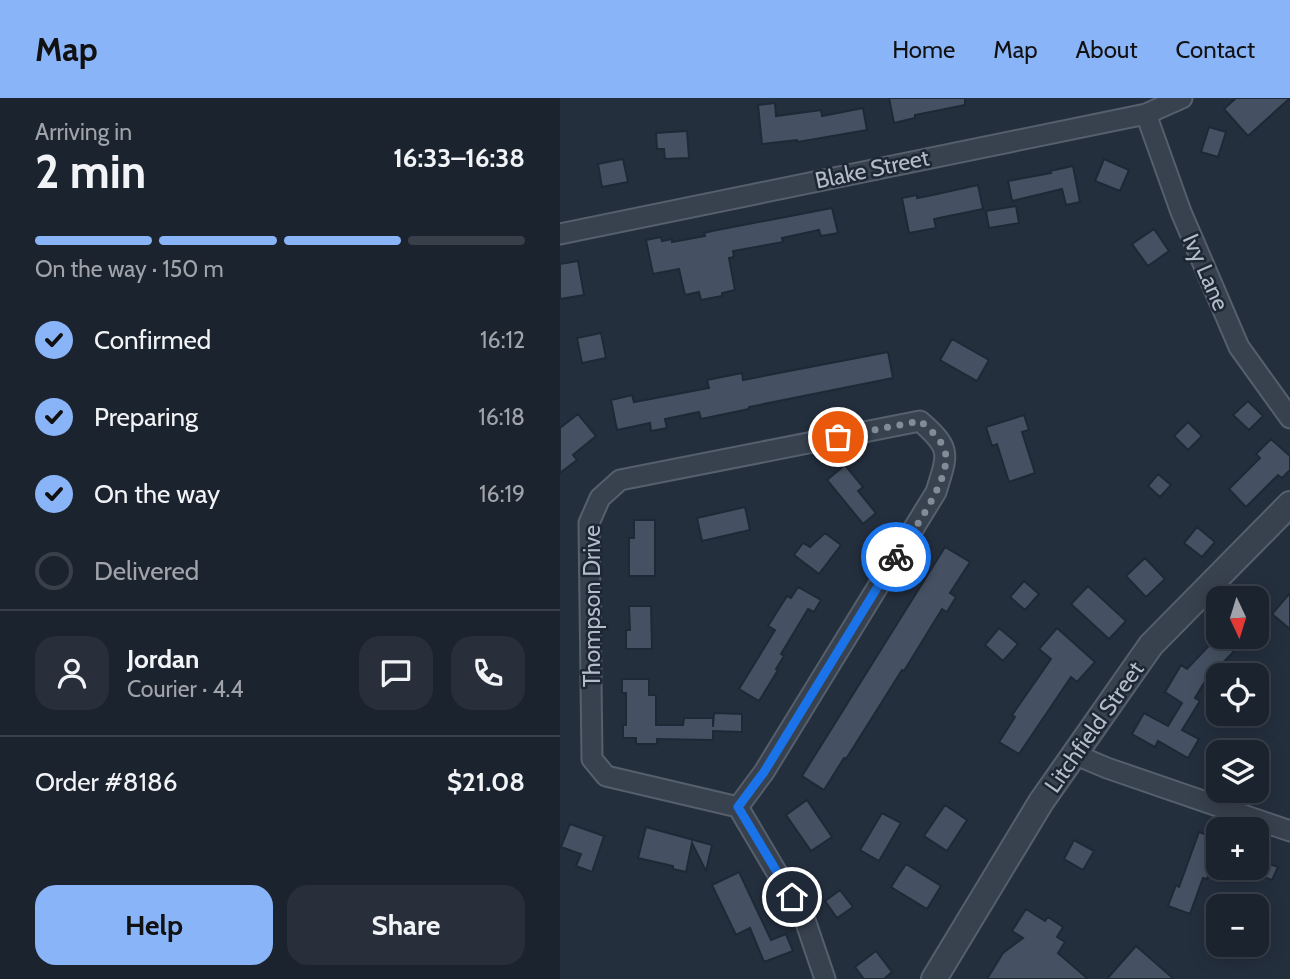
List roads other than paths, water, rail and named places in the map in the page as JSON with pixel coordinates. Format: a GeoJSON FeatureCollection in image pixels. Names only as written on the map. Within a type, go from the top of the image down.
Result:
{"type":"FeatureCollection","features":[{"type":"Feature","properties":{"kind":"street","name":"Blake Street"},"geometry":{"type":"LineString","coordinates":[[560,234],[1146,114],[1182,98]]}},
{"type":"Feature","properties":{"kind":"street","name":"Ivy Lane"},"geometry":{"type":"LineString","coordinates":[[1146,114],[1181,212],[1239,347],[1290,418]]}},
{"type":"Feature","properties":{"kind":"street","name":"Thompson Drive"},"geometry":{"type":"LineString","coordinates":[[920,421],[938,437],[947,458],[936,492],[764,772],[738,807],[606,776],[592,759],[589,523],[600,498],[620,480],[920,421]]}},
{"type":"Feature","properties":{"kind":"street","name":"Litchfield Street"},"geometry":{"type":"LineString","coordinates":[[934,979],[1015,844],[1151,645],[1290,504]]}},
{"type":"Feature","properties":{"kind":"street"},"geometry":{"type":"LineString","coordinates":[[1074,754],[1107,768],[1290,831]]}},
{"type":"Feature","properties":{"kind":"street"},"geometry":{"type":"LineString","coordinates":[[738,807],[805,919],[825,979]]}}]}
